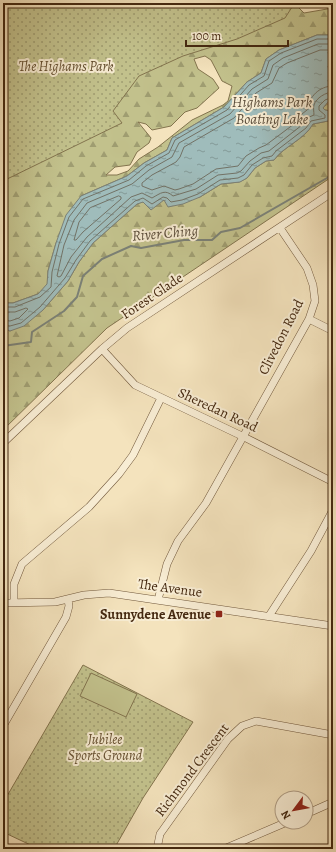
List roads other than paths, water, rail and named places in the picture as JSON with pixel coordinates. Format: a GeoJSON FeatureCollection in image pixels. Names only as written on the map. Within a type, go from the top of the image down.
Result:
{"type":"FeatureCollection","features":[{"type":"Feature","properties":{"kind":"street","name":"Forest Glade"},"geometry":{"type":"LineString","coordinates":[[3,443],[102,349],[127,328],[333,192]]}},
{"type":"Feature","properties":{"kind":"street","name":"Clivedon Road"},"geometry":{"type":"LineString","coordinates":[[242,436],[309,319],[315,301],[313,285],[308,268],[280,228]]}},
{"type":"Feature","properties":{"kind":"street"},"geometry":{"type":"LineString","coordinates":[[309,319],[333,331]]}},
{"type":"Feature","properties":{"kind":"street","name":"Sheredan Road"},"geometry":{"type":"LineString","coordinates":[[102,349],[135,385],[242,436],[333,482]]}},
{"type":"Feature","properties":{"kind":"street"},"geometry":{"type":"LineString","coordinates":[[14,603],[14,584],[22,564],[89,507],[118,474],[133,455],[161,398]]}},
{"type":"Feature","properties":{"kind":"street"},"geometry":{"type":"LineString","coordinates":[[158,600],[167,564],[178,541],[206,503],[242,436]]}},
{"type":"Feature","properties":{"kind":"street"},"geometry":{"type":"LineString","coordinates":[[269,616],[311,550],[333,510]]}},
{"type":"Feature","properties":{"kind":"street","name":"The Avenue"},"geometry":{"type":"LineString","coordinates":[[3,603],[56,602],[88,594],[109,593],[333,626]]}},
{"type":"Feature","properties":{"kind":"street"},"geometry":{"type":"LineString","coordinates":[[3,726],[66,617],[69,606],[68,599]]}},
{"type":"Feature","properties":{"kind":"street","name":"Richmond Crescent"},"geometry":{"type":"LineString","coordinates":[[157,849],[160,834],[228,739],[242,726],[256,721],[333,734]]}},
{"type":"Feature","properties":{"kind":"street"},"geometry":{"type":"LineString","coordinates":[[314,810],[333,802]]}},
{"type":"Feature","properties":{"kind":"street"},"geometry":{"type":"LineString","coordinates":[[224,849],[274,828]]}},
{"type":"Feature","properties":{"kind":"water","name":"Highams Park Boating Lake"},"geometry":{"type":"Polygon","coordinates":[[[317,35],[333,35],[333,100],[327,103],[323,108],[331,111],[333,109],[333,120],[313,124],[305,134],[278,155],[274,160],[266,161],[255,168],[247,178],[240,182],[221,184],[200,197],[183,204],[168,207],[164,200],[151,210],[143,202],[137,204],[93,243],[79,262],[68,281],[43,310],[24,326],[10,331],[3,328],[4,303],[13,303],[38,294],[47,284],[48,271],[66,215],[81,196],[127,176],[144,163],[167,150],[172,138],[224,107],[247,82],[261,73],[266,59],[279,50],[317,35]]]}},
{"type":"Feature","properties":{"kind":"waterway","name":"River Ching"},"geometry":{"type":"LineString","coordinates":[[3,346],[31,342],[32,332],[64,311],[77,297],[83,276],[102,259],[131,246],[141,248],[184,240],[212,240],[221,232],[240,228],[327,178],[333,173]]}},
{"type":"Feature","properties":{"kind":"railway"},"geometry":{"type":"LineString","coordinates":[[329,849],[333,847]]}},
{"type":"Feature","properties":{"kind":"place","name":"Sunnydene Avenue"},"geometry":{"type":"Point","coordinates":[219,614]}},
{"type":"Feature","properties":{"kind":"park label","name":"The Highams Park"},"geometry":{"type":"Point","coordinates":[66,66]}},
{"type":"Feature","properties":{"kind":"park label","name":"Jubilee Sports Ground"},"geometry":{"type":"Point","coordinates":[105,748]}}]}
